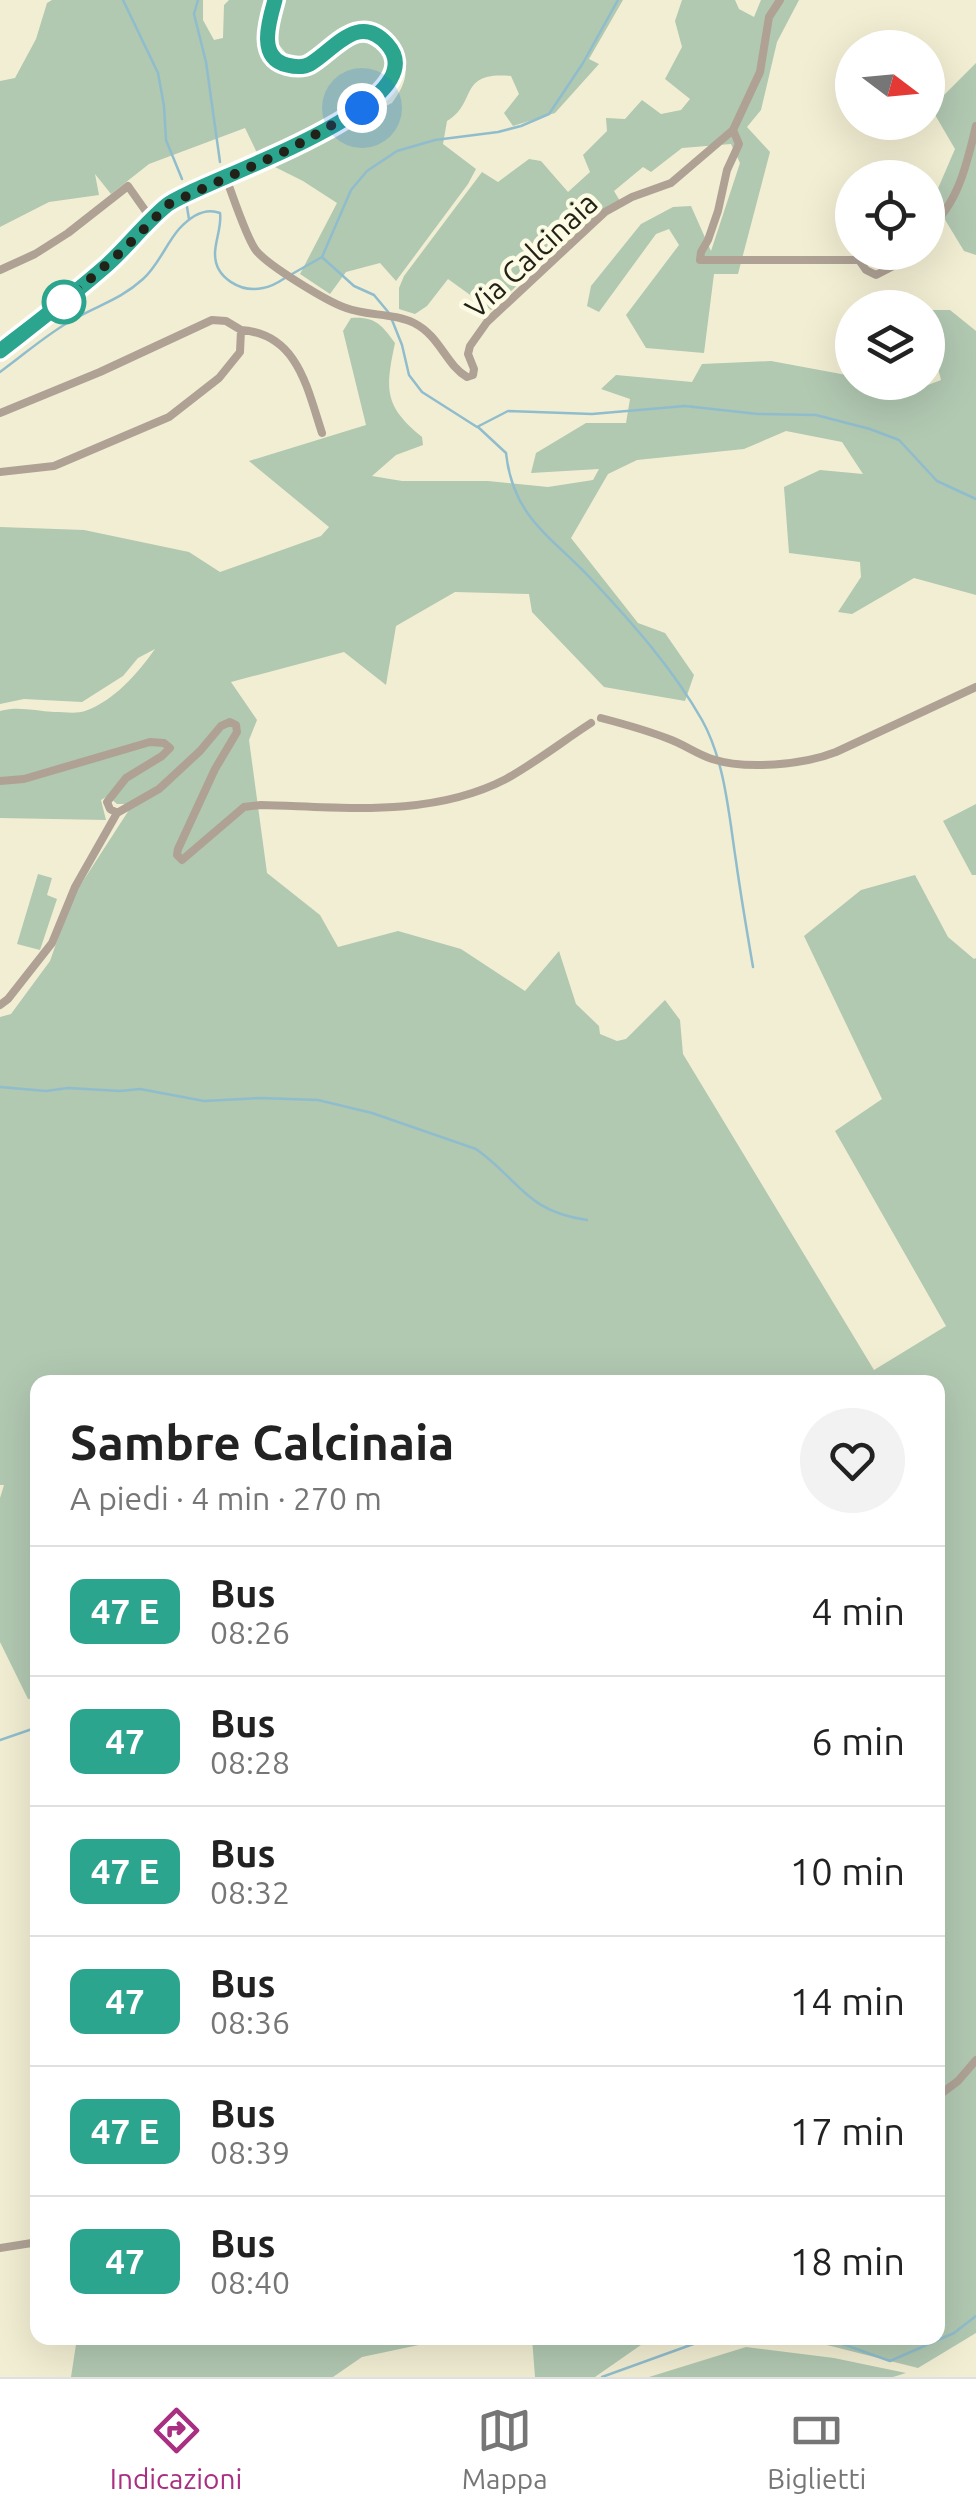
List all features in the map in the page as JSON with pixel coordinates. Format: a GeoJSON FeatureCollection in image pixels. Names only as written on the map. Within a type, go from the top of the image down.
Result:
{"type":"FeatureCollection","features":[{"type":"Feature","properties":{"kind":"street"},"geometry":{"type":"LineString","coordinates":[[0,351],[98,273],[169,204],[306,141],[362,108],[386,87],[396,67],[392,50],[381,38],[364,31],[336,42],[309,64],[300,67],[280,63],[266,43],[275,0]]}},
{"type":"Feature","properties":{"kind":"street","name":"Via Calcinaia"},"geometry":{"type":"LineString","coordinates":[[226,178],[256,251],[345,308],[409,320],[424,329],[460,374],[474,376],[468,354],[487,322],[606,212],[632,197],[671,183],[733,130],[760,72],[769,17],[780,0]]}},
{"type":"Feature","properties":{"kind":"street"},"geometry":{"type":"LineString","coordinates":[[945,214],[962,175],[976,126]]}},
{"type":"Feature","properties":{"kind":"street","name":"Via Calcinaia"},"geometry":{"type":"LineString","coordinates":[[733,130],[740,144],[726,170],[718,211],[700,260],[835,260]]}},
{"type":"Feature","properties":{"kind":"street"},"geometry":{"type":"LineString","coordinates":[[0,270],[58,240],[128,186],[152,220]]}},
{"type":"Feature","properties":{"kind":"street"},"geometry":{"type":"LineString","coordinates":[[0,413],[212,320],[260,333],[287,350],[300,368],[322,433]]}},
{"type":"Feature","properties":{"kind":"street"},"geometry":{"type":"LineString","coordinates":[[0,472],[54,466],[170,417],[219,378],[240,352],[241,330]]}},
{"type":"Feature","properties":{"kind":"street"},"geometry":{"type":"LineString","coordinates":[[601,718],[657,734],[710,758],[763,764],[816,759],[836,752],[976,687]]}},
{"type":"Feature","properties":{"kind":"street"},"geometry":{"type":"LineString","coordinates":[[0,1005],[52,943],[75,887],[117,813],[158,789],[227,722],[234,723],[237,732],[178,848],[180,860],[186,860],[244,807],[383,808],[443,802],[505,779],[591,723]]}},
{"type":"Feature","properties":{"kind":"street"},"geometry":{"type":"LineString","coordinates":[[0,780],[24,779],[150,742],[164,743],[170,748],[126,778],[107,802],[117,813]]}},
{"type":"Feature","properties":{"kind":"street"},"geometry":{"type":"LineString","coordinates":[[945,2091],[976,2060]]}},
{"type":"Feature","properties":{"kind":"street"},"geometry":{"type":"LineString","coordinates":[[0,2248],[30,2243]]}},
{"type":"Feature","properties":{"kind":"green space"},"geometry":{"type":"Polygon","coordinates":[[[203,0],[203,20],[214,40],[223,38],[224,5],[229,0],[268,0],[263,43],[270,62],[279,68],[310,73],[341,44],[364,33],[378,40],[386,53],[388,72],[366,101],[259,157],[245,128],[149,164],[111,194],[95,174],[99,195],[49,202],[0,227],[0,81],[15,78],[36,39],[47,3],[203,0]]]}},
{"type":"Feature","properties":{"kind":"green space"},"geometry":{"type":"Polygon","coordinates":[[[282,0],[623,0],[589,59],[599,64],[555,113],[513,126],[504,113],[519,94],[511,76],[483,78],[475,83],[462,106],[447,121],[443,144],[476,169],[468,184],[396,281],[380,263],[346,272],[330,294],[300,274],[337,203],[269,164],[392,103],[403,85],[406,67],[391,36],[366,26],[347,29],[291,60],[277,42],[282,0]]]}},
{"type":"Feature","properties":{"kind":"green space"},"geometry":{"type":"Polygon","coordinates":[[[682,0],[735,0],[739,9],[754,17],[761,0],[799,0],[777,42],[761,110],[747,127],[770,152],[738,274],[714,274],[704,353],[646,348],[626,315],[679,245],[669,229],[656,234],[599,312],[587,306],[591,286],[641,224],[673,207],[691,206],[711,251],[740,163],[731,144],[682,148],[651,172],[643,167],[614,191],[620,201],[564,241],[491,310],[448,279],[427,306],[415,314],[399,309],[399,288],[404,276],[482,172],[498,182],[529,159],[541,161],[568,192],[590,172],[583,155],[607,131],[606,118],[625,119],[642,100],[661,114],[681,110],[690,99],[665,79],[682,47],[675,21],[682,0]]]}},
{"type":"Feature","properties":{"kind":"green space"},"geometry":{"type":"Polygon","coordinates":[[[976,63],[976,255],[964,251],[945,220],[945,172],[955,149],[945,132],[945,94],[976,63]]]}},
{"type":"Feature","properties":{"kind":"green space"},"geometry":{"type":"Polygon","coordinates":[[[945,310],[976,331],[976,595],[914,578],[852,614],[838,612],[861,577],[860,562],[789,553],[784,487],[820,470],[863,474],[842,442],[786,431],[744,449],[637,460],[608,474],[571,538],[638,623],[665,633],[694,675],[685,701],[604,687],[532,612],[529,594],[455,592],[396,626],[386,685],[344,652],[231,682],[257,720],[249,740],[267,873],[320,915],[338,947],[398,931],[461,949],[525,991],[559,951],[576,1004],[599,1026],[600,1034],[617,1041],[626,1039],[665,1000],[680,1020],[683,1054],[874,1370],[946,1326],[835,1131],[882,1099],[804,936],[861,890],[915,875],[948,937],[976,958],[976,2333],[918,2368],[827,2345],[945,2345],[945,1375],[30,1375],[30,1699],[0,1642],[0,1498],[4,1485],[0,1485],[0,1017],[11,1014],[50,961],[72,898],[129,810],[128,804],[117,804],[108,796],[101,800],[106,820],[0,818],[0,711],[85,711],[115,693],[155,649],[138,658],[123,676],[82,702],[24,699],[0,704],[0,527],[84,530],[189,552],[220,572],[321,536],[329,527],[249,461],[366,425],[343,331],[351,318],[377,323],[395,343],[390,396],[400,416],[422,437],[423,445],[396,455],[372,476],[402,481],[488,481],[548,487],[593,480],[599,469],[531,473],[536,453],[586,423],[626,423],[630,399],[601,389],[616,375],[692,382],[702,364],[771,361],[835,373],[835,400],[945,400],[945,310]]]}},
{"type":"Feature","properties":{"kind":"green space"},"geometry":{"type":"Polygon","coordinates":[[[976,804],[976,875],[972,875],[943,821],[976,804]]]}},
{"type":"Feature","properties":{"kind":"green space"},"geometry":{"type":"Polygon","coordinates":[[[38,874],[52,878],[47,895],[57,899],[40,950],[17,944],[38,874]]]}},
{"type":"Feature","properties":{"kind":"green space"},"geometry":{"type":"Polygon","coordinates":[[[76,2345],[419,2345],[362,2357],[333,2377],[71,2377],[76,2345]]]}},
{"type":"Feature","properties":{"kind":"green space"},"geometry":{"type":"Polygon","coordinates":[[[533,2345],[641,2345],[595,2377],[535,2377],[533,2345]]]}},
{"type":"Feature","properties":{"kind":"green space"},"geometry":{"type":"Polygon","coordinates":[[[746,2347],[834,2358],[906,2373],[893,2377],[649,2377],[746,2347]]]}},
{"type":"Feature","properties":{"kind":"waterway"},"geometry":{"type":"LineString","coordinates":[[123,0],[158,73],[166,140],[182,179]]}},
{"type":"Feature","properties":{"kind":"waterway"},"geometry":{"type":"LineString","coordinates":[[198,0],[194,14],[206,62],[220,162]]}},
{"type":"Feature","properties":{"kind":"waterway"},"geometry":{"type":"LineString","coordinates":[[292,274],[322,257],[351,190],[367,171],[397,151],[435,140],[498,132],[549,114],[618,0]]}},
{"type":"Feature","properties":{"kind":"waterway"},"geometry":{"type":"LineString","coordinates":[[187,207],[189,219]]}},
{"type":"Feature","properties":{"kind":"waterway"},"geometry":{"type":"LineString","coordinates":[[0,372],[56,330],[135,286],[153,268],[179,229],[203,212],[220,213],[215,249],[216,263],[224,277],[238,286],[255,289],[285,278]]}},
{"type":"Feature","properties":{"kind":"waterway"},"geometry":{"type":"LineString","coordinates":[[323,258],[354,286],[374,295],[389,313]]}},
{"type":"Feature","properties":{"kind":"waterway"},"geometry":{"type":"LineString","coordinates":[[392,320],[409,375],[422,392],[477,427],[508,411],[592,414],[685,406],[816,415],[899,440],[937,481],[976,499]]}},
{"type":"Feature","properties":{"kind":"waterway"},"geometry":{"type":"LineString","coordinates":[[478,427],[506,453],[510,476],[526,511],[638,631],[702,720],[725,789],[753,967]]}},
{"type":"Feature","properties":{"kind":"waterway"},"geometry":{"type":"LineString","coordinates":[[0,1087],[46,1091],[140,1089],[204,1101],[318,1100],[372,1113],[476,1149],[536,1202],[566,1216],[587,1220]]}},
{"type":"Feature","properties":{"kind":"waterway"},"geometry":{"type":"LineString","coordinates":[[0,1740],[30,1730]]}},
{"type":"Feature","properties":{"kind":"waterway"},"geometry":{"type":"LineString","coordinates":[[945,2337],[976,2316]]}},
{"type":"Feature","properties":{"kind":"waterway"},"geometry":{"type":"LineString","coordinates":[[602,2377],[691,2345]]}},
{"type":"Feature","properties":{"kind":"waterway"},"geometry":{"type":"LineString","coordinates":[[845,2345],[890,2361],[927,2345]]}},
{"type":"Feature","properties":{"kind":"bus line"},"geometry":{"type":"LineString","coordinates":[[0,351],[108,264],[169,204],[322,132],[362,108],[386,87],[396,67],[392,50],[381,38],[364,31],[336,42],[309,64],[300,67],[280,63],[266,43],[275,0]]}},
{"type":"Feature","properties":{"kind":"route"},"geometry":{"type":"LineString","coordinates":[[64,302],[169,204],[290,149],[362,108]]}}]}
